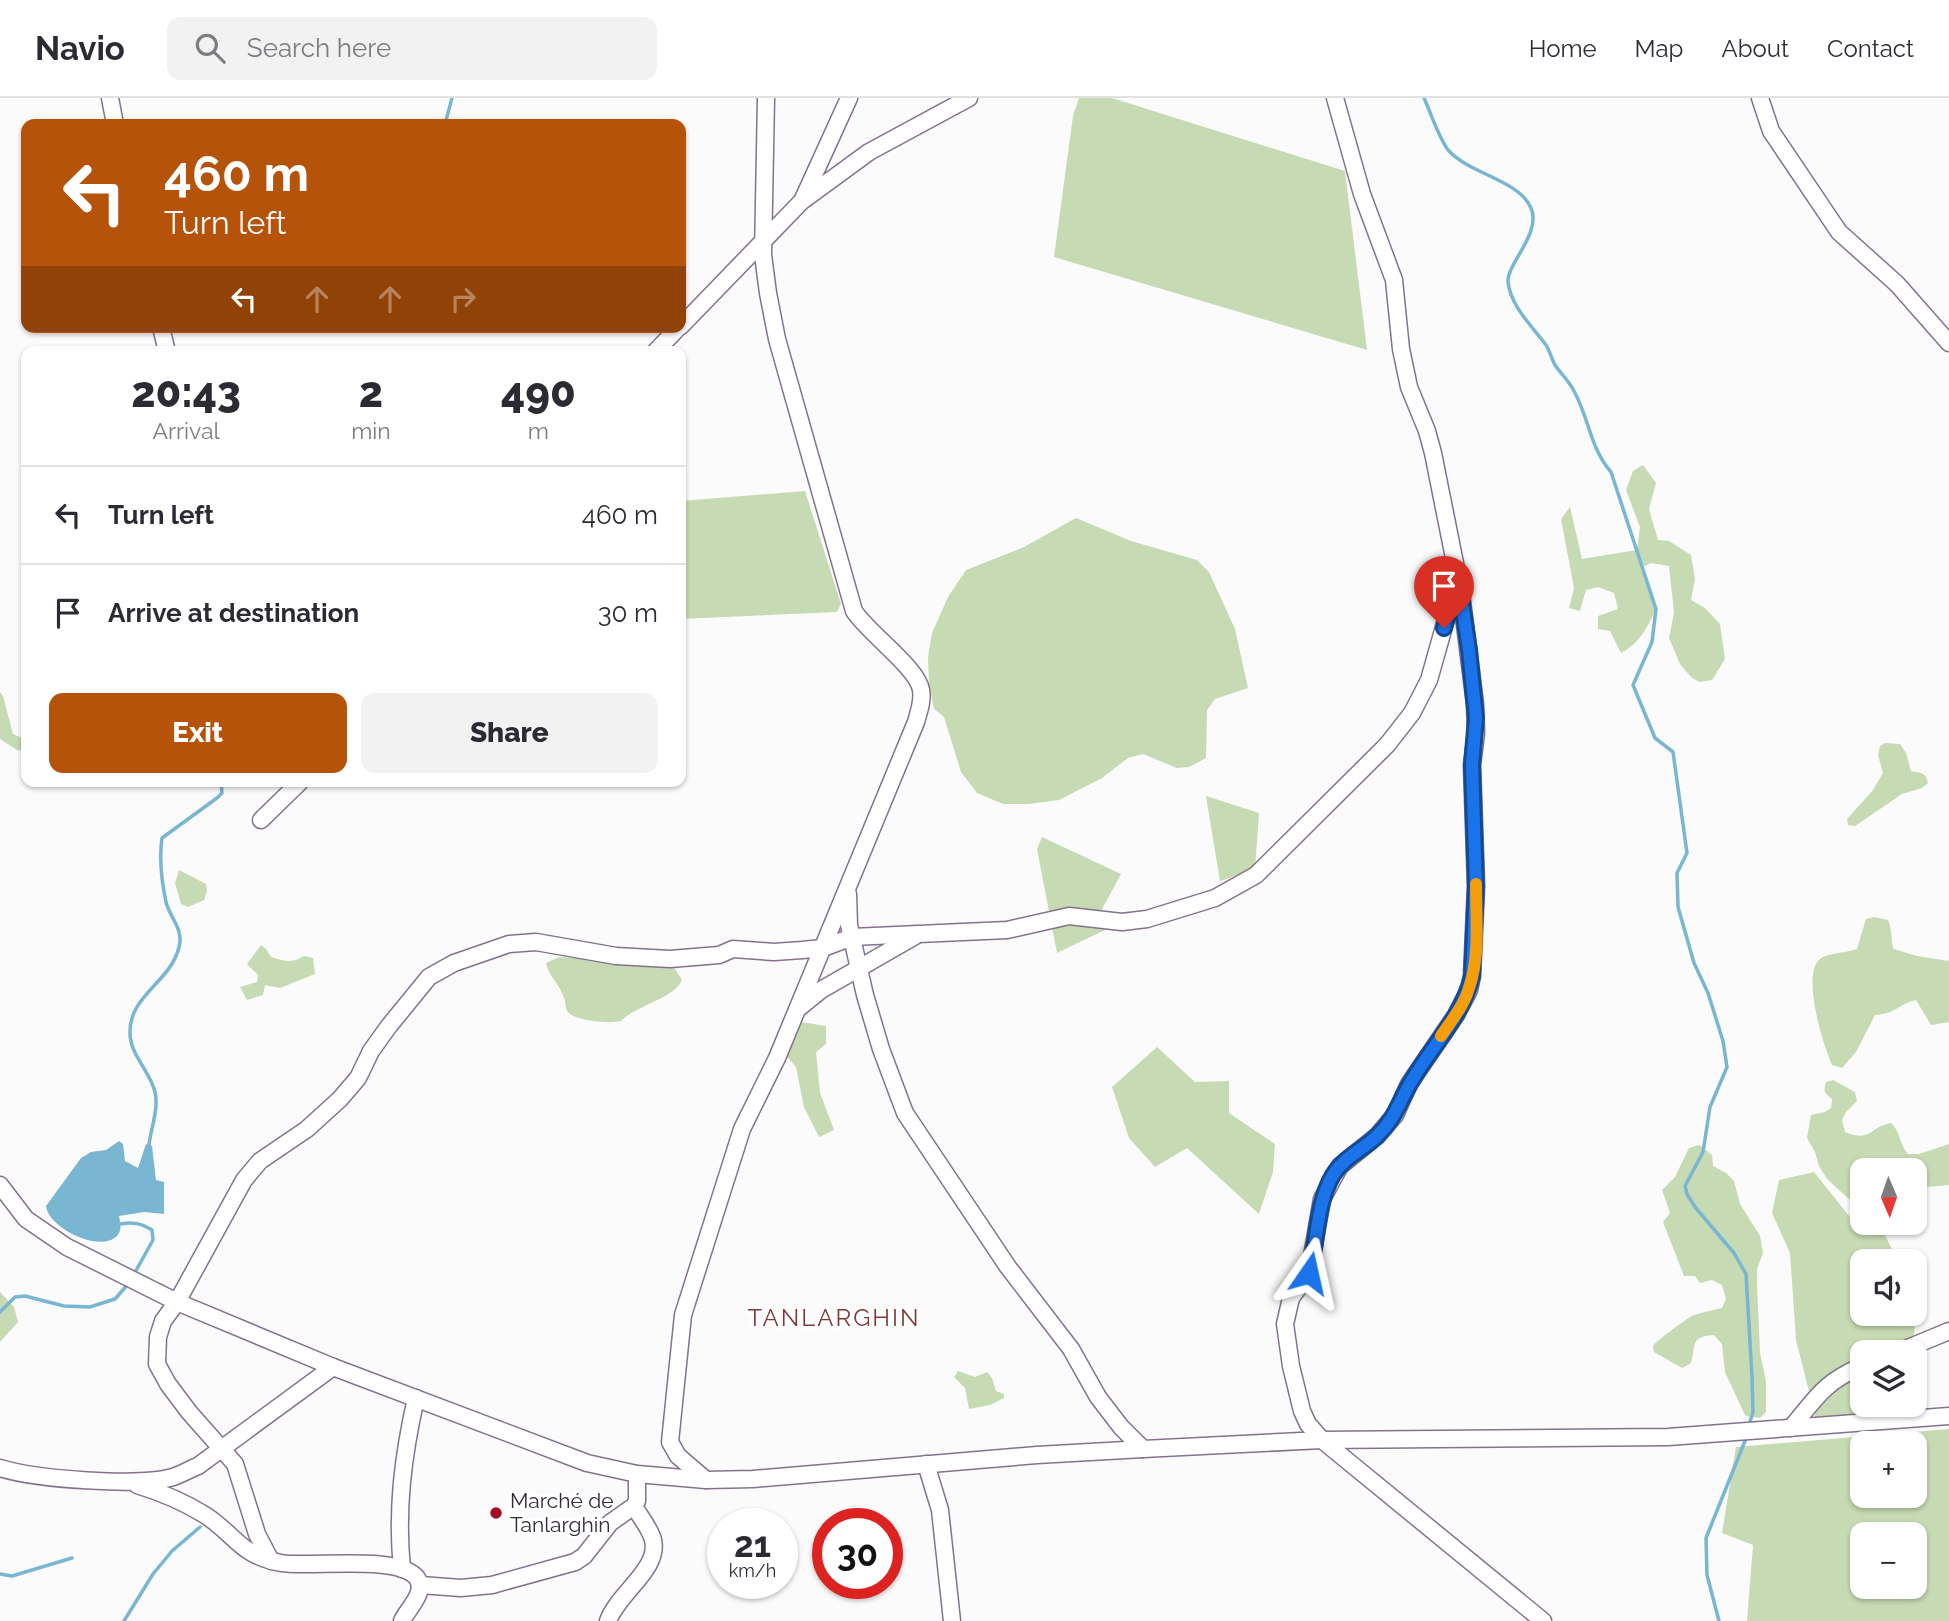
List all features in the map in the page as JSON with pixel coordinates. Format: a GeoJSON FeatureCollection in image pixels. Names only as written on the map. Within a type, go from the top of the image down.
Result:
{"type":"FeatureCollection","features":[{"type":"Feature","properties":{"kind":"street"},"geometry":{"type":"LineString","coordinates":[[110,98],[115,119]]}},
{"type":"Feature","properties":{"kind":"street"},"geometry":{"type":"LineString","coordinates":[[706,1479],[678,1456],[670,1442],[683,1315],[742,1129],[777,1058],[922,703],[917,677],[863,625],[853,611],[777,338],[768,293],[764,243],[766,98]]}},
{"type":"Feature","properties":{"kind":"street"},"geometry":{"type":"LineString","coordinates":[[802,201],[849,98]]}},
{"type":"Feature","properties":{"kind":"street"},"geometry":{"type":"LineString","coordinates":[[686,320],[802,201],[869,152],[969,98]]}},
{"type":"Feature","properties":{"kind":"street"},"geometry":{"type":"LineString","coordinates":[[1335,98],[1362,194],[1395,280],[1401,349],[1409,387],[1430,442],[1458,576],[1476,723],[1472,765],[1476,886],[1469,990],[1456,1015],[1409,1084],[1395,1115],[1377,1136],[1340,1166],[1322,1199],[1309,1273],[1291,1298],[1285,1324],[1290,1366],[1301,1411],[1322,1440],[1543,1621]]}},
{"type":"Feature","properties":{"kind":"street"},"geometry":{"type":"LineString","coordinates":[[1760,98],[1771,131],[1839,232],[1897,284],[1949,343]]}},
{"type":"Feature","properties":{"kind":"street"},"geometry":{"type":"LineString","coordinates":[[660,346],[673,333]]}},
{"type":"Feature","properties":{"kind":"street"},"geometry":{"type":"LineString","coordinates":[[271,1561],[257,1534],[235,1464],[189,1412],[157,1364],[163,1321],[177,1302],[244,1180],[260,1161],[307,1129],[340,1099],[358,1078],[371,1051],[413,994],[429,977],[454,963],[509,944],[536,942],[616,956],[670,959],[733,950],[774,952],[823,948],[852,937],[1007,930],[1069,915],[1122,922],[1147,919],[1215,898],[1256,874],[1387,745],[1412,713],[1429,680],[1458,576]]}},
{"type":"Feature","properties":{"kind":"street"},"geometry":{"type":"LineString","coordinates":[[261,820],[295,787]]}},
{"type":"Feature","properties":{"kind":"street"},"geometry":{"type":"LineString","coordinates":[[847,888],[852,937],[859,969],[881,1049],[905,1113],[1008,1267],[1071,1349],[1098,1397],[1121,1427],[1143,1449]]}},
{"type":"Feature","properties":{"kind":"street"},"geometry":{"type":"LineString","coordinates":[[798,1008],[821,990],[890,948],[921,934]]}},
{"type":"Feature","properties":{"kind":"street"},"geometry":{"type":"LineString","coordinates":[[0,1185],[26,1219],[56,1241],[177,1302],[333,1367],[587,1463],[638,1474],[752,1479],[1143,1449],[1322,1440],[1668,1437],[1949,1416]]}},
{"type":"Feature","properties":{"kind":"street"},"geometry":{"type":"LineString","coordinates":[[1927,1340],[1949,1331]]}},
{"type":"Feature","properties":{"kind":"street"},"geometry":{"type":"LineString","coordinates":[[0,1468],[21,1474],[125,1481],[174,1477],[198,1466],[333,1367]]}},
{"type":"Feature","properties":{"kind":"street"},"geometry":{"type":"LineString","coordinates":[[1791,1428],[1826,1385],[1850,1372]]}},
{"type":"Feature","properties":{"kind":"street"},"geometry":{"type":"LineString","coordinates":[[402,1569],[398,1527],[400,1500],[407,1437],[416,1398]]}},
{"type":"Feature","properties":{"kind":"street"},"geometry":{"type":"LineString","coordinates":[[926,1464],[940,1510],[952,1621]]}},
{"type":"Feature","properties":{"kind":"street"},"geometry":{"type":"LineString","coordinates":[[419,1585],[461,1588],[492,1585],[575,1562],[584,1556],[610,1523],[634,1506],[637,1501],[638,1474]]}},
{"type":"Feature","properties":{"kind":"street"},"geometry":{"type":"LineString","coordinates":[[125,1481],[168,1495],[204,1514],[238,1545],[271,1561],[285,1564],[374,1565],[402,1569],[416,1577],[419,1585],[414,1604],[402,1621]]}},
{"type":"Feature","properties":{"kind":"street"},"geometry":{"type":"LineString","coordinates":[[608,1621],[622,1597],[648,1568],[654,1556],[652,1536],[634,1506]]}},
{"type":"Feature","properties":{"kind":"green space"},"geometry":{"type":"Polygon","coordinates":[[[1079,98],[1112,98],[1345,171],[1367,350],[1054,257],[1073,116],[1079,98]]]}},
{"type":"Feature","properties":{"kind":"green space"},"geometry":{"type":"Polygon","coordinates":[[[1643,465],[1656,483],[1649,509],[1658,540],[1669,541],[1691,555],[1695,579],[1691,600],[1705,608],[1720,624],[1725,659],[1712,680],[1700,682],[1692,678],[1680,664],[1669,638],[1674,613],[1669,566],[1651,563],[1641,568],[1656,609],[1638,640],[1621,653],[1610,631],[1598,629],[1598,616],[1618,609],[1614,593],[1598,587],[1586,590],[1580,611],[1569,608],[1574,588],[1561,519],[1570,507],[1582,559],[1637,550],[1640,527],[1626,490],[1633,471],[1643,465]]]}},
{"type":"Feature","properties":{"kind":"green space"},"geometry":{"type":"Polygon","coordinates":[[[805,491],[841,604],[837,612],[686,619],[686,501],[805,491]]]}},
{"type":"Feature","properties":{"kind":"green space"},"geometry":{"type":"Polygon","coordinates":[[[1076,518],[1131,541],[1197,560],[1209,572],[1235,629],[1248,688],[1215,699],[1207,710],[1206,758],[1189,767],[1177,768],[1143,754],[1128,758],[1102,778],[1059,800],[1003,804],[977,793],[961,772],[944,717],[934,709],[929,684],[928,657],[932,633],[948,597],[966,570],[1024,547],[1076,518]]]}},
{"type":"Feature","properties":{"kind":"green space"},"geometry":{"type":"Polygon","coordinates":[[[0,692],[13,734],[21,738],[21,750],[0,739],[0,692]]]}},
{"type":"Feature","properties":{"kind":"green space"},"geometry":{"type":"Polygon","coordinates":[[[1885,743],[1900,744],[1906,753],[1911,771],[1924,775],[1928,783],[1922,788],[1902,794],[1855,826],[1848,825],[1847,819],[1873,790],[1883,773],[1878,755],[1880,746],[1885,743]]]}},
{"type":"Feature","properties":{"kind":"green space"},"geometry":{"type":"Polygon","coordinates":[[[1206,796],[1259,813],[1255,869],[1220,881],[1206,796]]]}},
{"type":"Feature","properties":{"kind":"green space"},"geometry":{"type":"Polygon","coordinates":[[[1042,837],[1121,874],[1101,911],[1111,927],[1057,953],[1037,849],[1042,837]]]}},
{"type":"Feature","properties":{"kind":"green space"},"geometry":{"type":"Polygon","coordinates":[[[179,870],[206,884],[204,900],[188,907],[181,904],[175,883],[179,870]]]}},
{"type":"Feature","properties":{"kind":"green space"},"geometry":{"type":"Polygon","coordinates":[[[1874,917],[1888,920],[1894,949],[1949,961],[1949,1022],[1931,1025],[1916,1000],[1888,1013],[1875,1015],[1856,1052],[1842,1068],[1832,1065],[1819,1027],[1813,994],[1815,967],[1823,957],[1857,949],[1866,919],[1874,917]]]}},
{"type":"Feature","properties":{"kind":"green space"},"geometry":{"type":"Polygon","coordinates":[[[261,945],[271,957],[280,960],[292,961],[304,956],[313,958],[315,974],[280,988],[265,985],[263,995],[247,1000],[240,987],[257,982],[258,975],[247,964],[261,945]]]}},
{"type":"Feature","properties":{"kind":"green space"},"geometry":{"type":"Polygon","coordinates":[[[559,957],[672,964],[682,980],[671,992],[621,1021],[588,1020],[568,1013],[566,1009],[562,994],[546,963],[559,957]]]}},
{"type":"Feature","properties":{"kind":"green space"},"geometry":{"type":"Polygon","coordinates":[[[801,1022],[826,1026],[826,1044],[816,1052],[820,1093],[834,1130],[819,1137],[804,1107],[796,1067],[787,1057],[801,1022]]]}},
{"type":"Feature","properties":{"kind":"green space"},"geometry":{"type":"Polygon","coordinates":[[[1157,1047],[1195,1082],[1229,1081],[1229,1113],[1275,1144],[1273,1172],[1259,1214],[1187,1148],[1155,1167],[1129,1138],[1112,1087],[1157,1047]]]}},
{"type":"Feature","properties":{"kind":"green space"},"geometry":{"type":"Polygon","coordinates":[[[1833,1080],[1855,1092],[1857,1101],[1842,1120],[1845,1132],[1860,1136],[1891,1123],[1908,1154],[1919,1154],[1949,1144],[1949,1185],[1927,1187],[1927,1158],[1850,1158],[1849,1199],[1827,1179],[1807,1138],[1811,1115],[1831,1108],[1832,1099],[1825,1092],[1826,1082],[1833,1080]]]}},
{"type":"Feature","properties":{"kind":"green space"},"geometry":{"type":"Polygon","coordinates":[[[1699,1145],[1712,1155],[1713,1166],[1734,1181],[1740,1204],[1760,1236],[1763,1253],[1757,1269],[1757,1285],[1760,1353],[1766,1381],[1766,1412],[1760,1418],[1746,1416],[1744,1413],[1725,1372],[1722,1344],[1714,1335],[1697,1341],[1690,1364],[1682,1368],[1654,1352],[1653,1346],[1673,1329],[1694,1315],[1722,1308],[1726,1299],[1722,1285],[1712,1280],[1700,1283],[1695,1276],[1684,1276],[1663,1222],[1670,1213],[1662,1190],[1675,1177],[1689,1148],[1699,1145]]]}},
{"type":"Feature","properties":{"kind":"green space"},"geometry":{"type":"Polygon","coordinates":[[[1814,1172],[1850,1217],[1850,1236],[1885,1236],[1892,1249],[1850,1249],[1850,1326],[1915,1326],[1914,1340],[1850,1340],[1850,1415],[1816,1419],[1796,1340],[1790,1253],[1772,1213],[1779,1180],[1814,1172]]]}},
{"type":"Feature","properties":{"kind":"green space"},"geometry":{"type":"Polygon","coordinates":[[[0,1292],[14,1307],[18,1322],[0,1342],[0,1292]]]}},
{"type":"Feature","properties":{"kind":"green space"},"geometry":{"type":"Polygon","coordinates":[[[958,1371],[975,1377],[987,1372],[996,1391],[1004,1394],[1004,1398],[990,1405],[969,1409],[965,1388],[954,1377],[958,1371]]]}},
{"type":"Feature","properties":{"kind":"green space"},"geometry":{"type":"Polygon","coordinates":[[[1949,1429],[1949,1621],[1747,1621],[1753,1545],[1722,1533],[1736,1447],[1850,1437],[1850,1508],[1927,1508],[1925,1431],[1949,1429]]]}},
{"type":"Feature","properties":{"kind":"water"},"geometry":{"type":"Polygon","coordinates":[[[119,1141],[123,1144],[125,1161],[138,1168],[146,1144],[152,1146],[156,1180],[164,1182],[164,1214],[144,1212],[119,1216],[119,1233],[102,1242],[78,1237],[56,1223],[46,1206],[81,1158],[91,1152],[106,1150],[119,1141]]]}},
{"type":"Feature","properties":{"kind":"waterway"},"geometry":{"type":"LineString","coordinates":[[446,119],[452,98]]}},
{"type":"Feature","properties":{"kind":"waterway"},"geometry":{"type":"LineString","coordinates":[[1424,98],[1449,151],[1469,166],[1516,191],[1525,198],[1531,208],[1532,228],[1509,275],[1510,291],[1518,308],[1546,345],[1555,365],[1579,401],[1598,453],[1611,472],[1656,609],[1652,642],[1633,685],[1655,738],[1673,752],[1687,853],[1677,873],[1678,907],[1694,963],[1708,993],[1723,1041],[1727,1067],[1710,1107],[1703,1152],[1685,1186],[1695,1207],[1734,1253],[1746,1274],[1753,1412],[1749,1425]]}},
{"type":"Feature","properties":{"kind":"waterway"},"geometry":{"type":"LineString","coordinates":[[149,1145],[155,1111],[155,1092],[133,1049],[130,1033],[136,1008],[168,970],[175,959],[180,941],[163,887],[162,838],[217,798],[222,793],[221,787]]}},
{"type":"Feature","properties":{"kind":"waterway"},"geometry":{"type":"LineString","coordinates":[[120,1224],[137,1224],[152,1230],[153,1240],[133,1276]]}},
{"type":"Feature","properties":{"kind":"waterway"},"geometry":{"type":"LineString","coordinates":[[0,1312],[15,1297],[25,1296],[64,1306],[90,1307],[115,1299],[129,1283]]}},
{"type":"Feature","properties":{"kind":"waterway"},"geometry":{"type":"LineString","coordinates":[[1719,1621],[1707,1575],[1706,1538],[1747,1436]]}},
{"type":"Feature","properties":{"kind":"waterway"},"geometry":{"type":"LineString","coordinates":[[124,1621],[153,1574],[172,1551],[200,1527]]}},
{"type":"Feature","properties":{"kind":"waterway"},"geometry":{"type":"LineString","coordinates":[[0,1574],[12,1576],[72,1558]]}},
{"type":"Feature","properties":{"kind":"slow traffic"},"geometry":{"type":"LineString","coordinates":[[1441,1036],[1469,990],[1475,944],[1476,884]]}},
{"type":"Feature","properties":{"kind":"place","name":"Marché de Tanlarghin"},"geometry":{"type":"Point","coordinates":[496,1513]}},
{"type":"Feature","properties":{"kind":"district","name":"TANLARGHIN"},"geometry":{"type":"Point","coordinates":[834,1318]}},
{"type":"Feature","properties":{"kind":"route"},"geometry":{"type":"LineString","coordinates":[[1309,1273],[1315,1251],[1322,1199],[1333,1175],[1377,1136],[1395,1115],[1409,1084],[1456,1015],[1469,990],[1472,976],[1476,886],[1472,765],[1476,718],[1458,576],[1444,628]]}}]}
